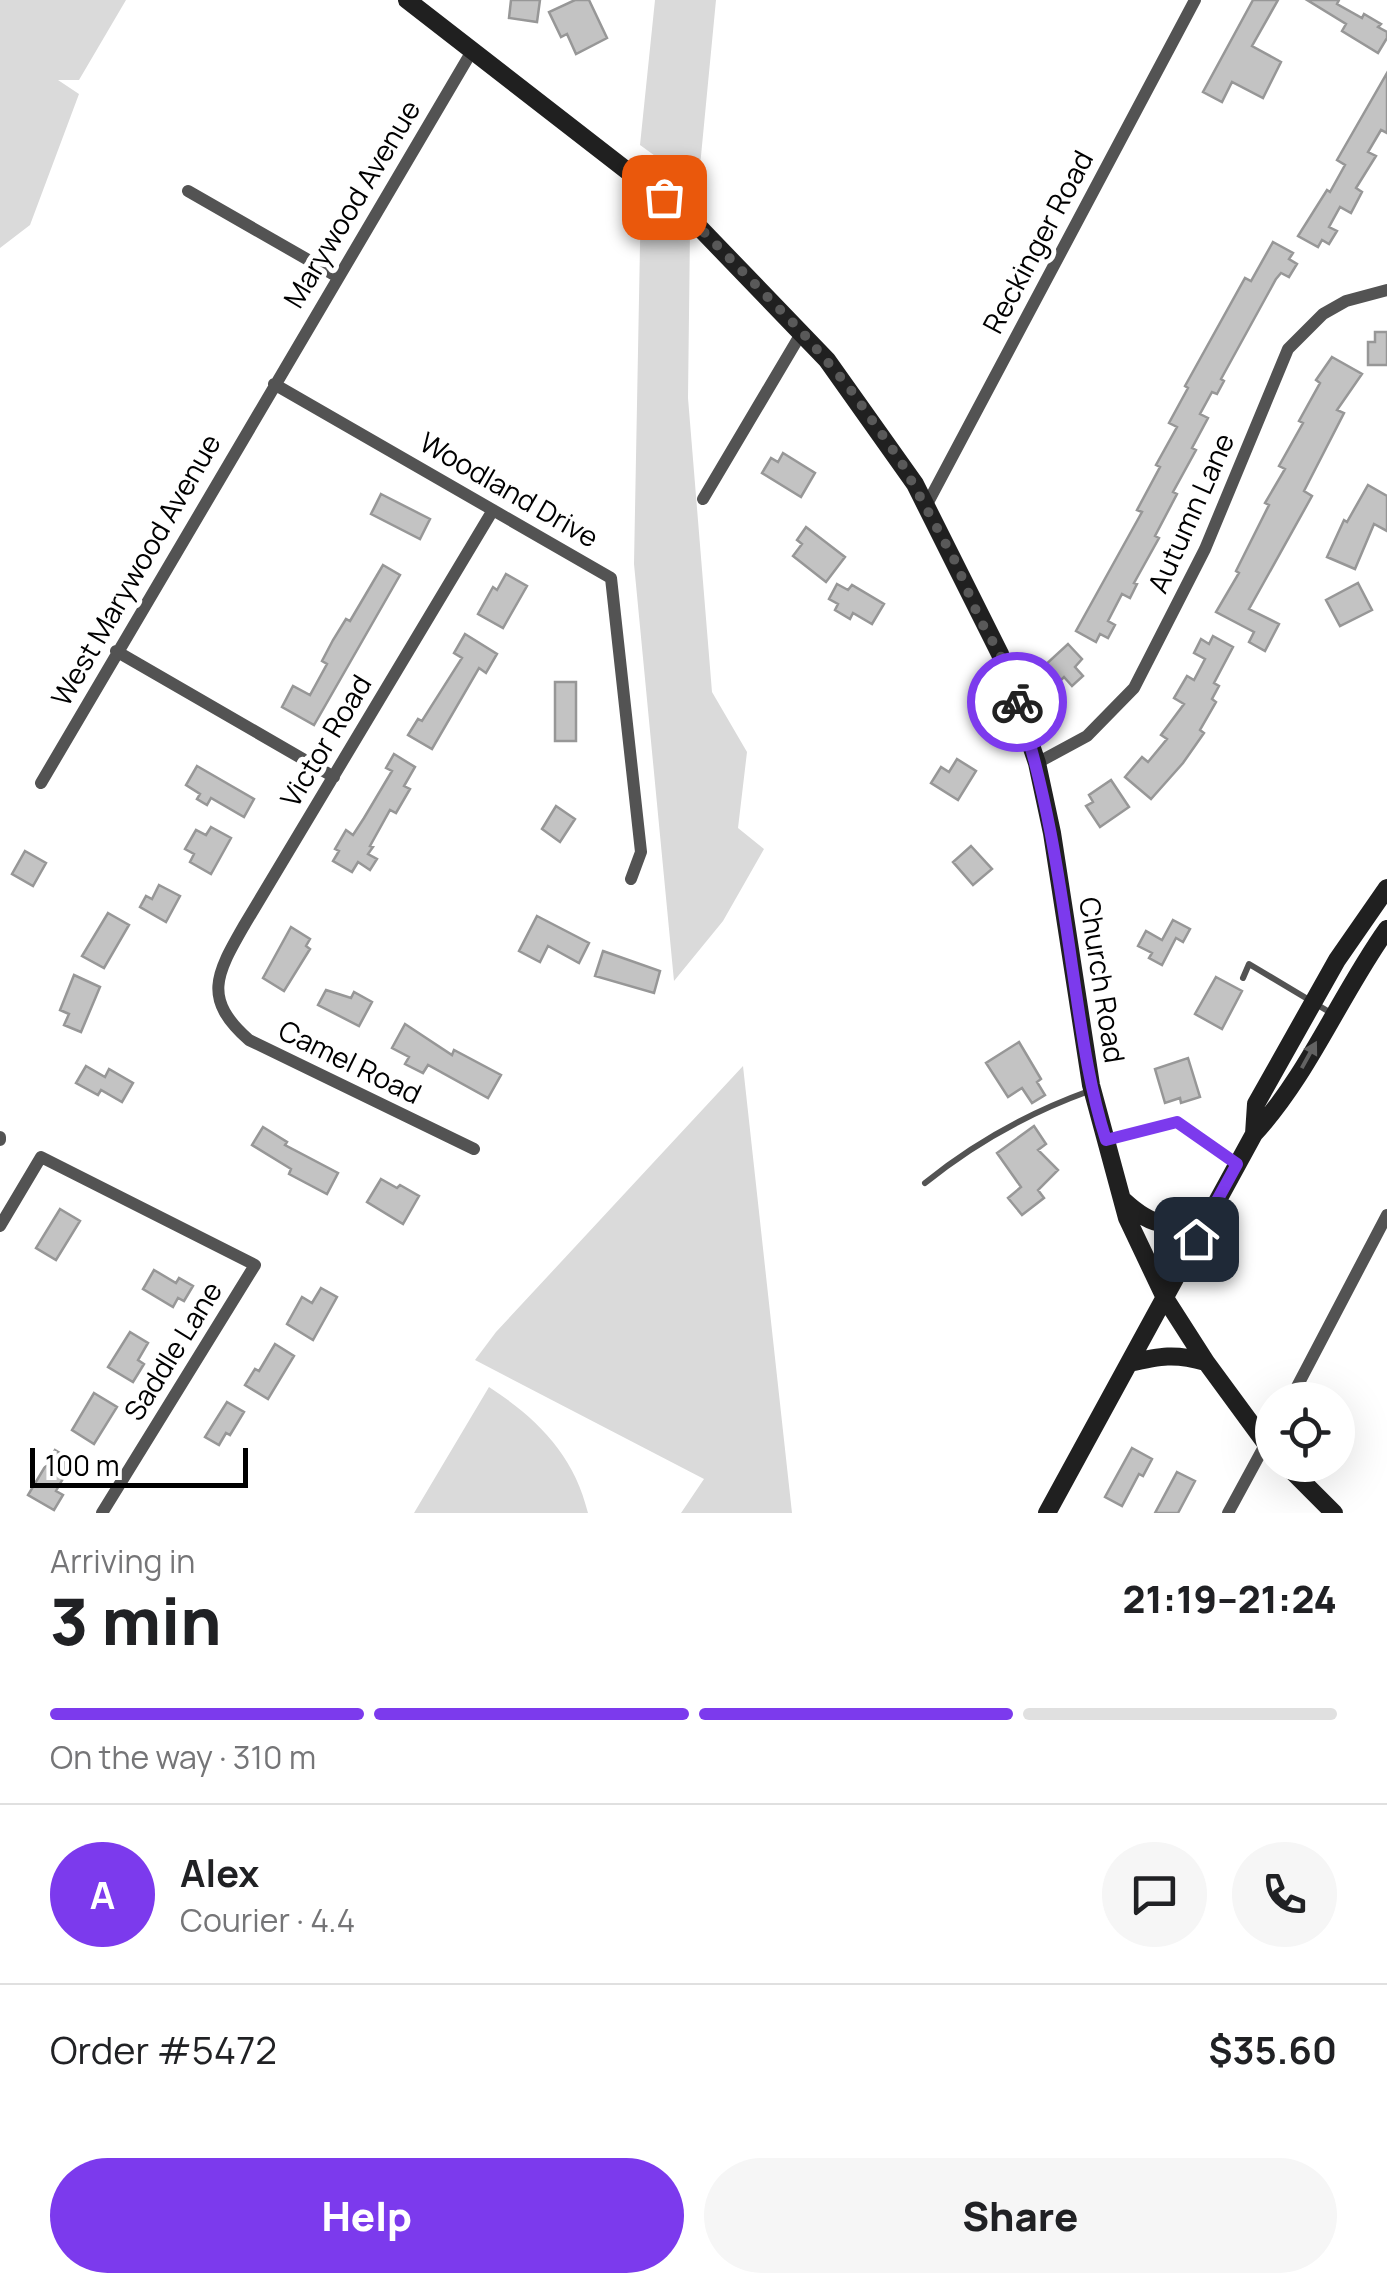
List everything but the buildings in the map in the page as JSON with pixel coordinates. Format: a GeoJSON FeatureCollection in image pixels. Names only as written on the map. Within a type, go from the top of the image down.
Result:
{"type":"FeatureCollection","features":[{"type":"Feature","properties":{"kind":"street","name":"Church Road"},"geometry":{"type":"LineString","coordinates":[[406,0],[697,225],[802,332],[848,386],[900,460],[1000,654],[1038,762],[1092,1090],[1127,1218],[1165,1298],[1206,1362],[1255,1424]]}},
{"type":"Feature","properties":{"kind":"street","name":"Reckinger Road"},"geometry":{"type":"LineString","coordinates":[[925,508],[1195,0]]}},
{"type":"Feature","properties":{"kind":"street","name":"Marywood Avenue"},"geometry":{"type":"LineString","coordinates":[[274,384],[472,51]]}},
{"type":"Feature","properties":{"kind":"street"},"geometry":{"type":"LineString","coordinates":[[188,192],[338,277]]}},
{"type":"Feature","properties":{"kind":"street","name":"Autumn Lane"},"geometry":{"type":"LineString","coordinates":[[1038,762],[1087,736],[1134,688],[1205,549],[1288,349],[1323,314],[1346,302],[1387,290]]}},
{"type":"Feature","properties":{"kind":"street"},"geometry":{"type":"LineString","coordinates":[[702,499],[802,332]]}},
{"type":"Feature","properties":{"kind":"street","name":"Woodland Drive"},"geometry":{"type":"LineString","coordinates":[[274,384],[611,578],[640,852],[631,880]]}},
{"type":"Feature","properties":{"kind":"street","name":"West Marywood Avenue"},"geometry":{"type":"LineString","coordinates":[[41,783],[274,384]]}},
{"type":"Feature","properties":{"kind":"street","name":"Victor Road"},"geometry":{"type":"LineString","coordinates":[[219,1002],[218,980],[224,959],[494,510]]}},
{"type":"Feature","properties":{"kind":"street"},"geometry":{"type":"LineString","coordinates":[[116,651],[334,777]]}},
{"type":"Feature","properties":{"kind":"street"},"geometry":{"type":"LineString","coordinates":[[1254,1134],[1256,1104],[1312,1002],[1387,888]]}},
{"type":"Feature","properties":{"kind":"street"},"geometry":{"type":"LineString","coordinates":[[1048,1513],[1254,1134],[1284,1102],[1332,1014],[1387,929]]}},
{"type":"Feature","properties":{"kind":"street","name":"Camel Road"},"geometry":{"type":"LineString","coordinates":[[219,1002],[232,1026],[249,1040],[474,1149]]}},
{"type":"Feature","properties":{"kind":"street","name":"Saddle Lane"},"geometry":{"type":"LineString","coordinates":[[0,1226],[42,1157],[255,1265],[102,1513]]}},
{"type":"Feature","properties":{"kind":"street"},"geometry":{"type":"LineString","coordinates":[[1121,1198],[1156,1224],[1171,1225],[1212,1210]]}},
{"type":"Feature","properties":{"kind":"street"},"geometry":{"type":"LineString","coordinates":[[1299,1382],[1387,1216]]}},
{"type":"Feature","properties":{"kind":"street"},"geometry":{"type":"LineString","coordinates":[[1129,1364],[1168,1355],[1206,1362]]}},
{"type":"Feature","properties":{"kind":"street"},"geometry":{"type":"LineString","coordinates":[[1228,1513],[1255,1468]]}},
{"type":"Feature","properties":{"kind":"street"},"geometry":{"type":"LineString","coordinates":[[1303,1482],[1334,1513]]}},
{"type":"Feature","properties":{"kind":"lane"},"geometry":{"type":"LineString","coordinates":[[1243,978],[1249,964],[1332,1014]]}},
{"type":"Feature","properties":{"kind":"lane"},"geometry":{"type":"LineString","coordinates":[[925,1183],[1043,1108],[1092,1090]]}},
{"type":"Feature","properties":{"kind":"lane"},"geometry":{"type":"LineString","coordinates":[[1106,1140],[1177,1122],[1237,1164]]}},
{"type":"Feature","properties":{"kind":"shaded area"},"geometry":{"type":"Polygon","coordinates":[[[0,0],[126,0],[79,80],[58,80],[79,94],[30,225],[0,248],[0,0]]]}},
{"type":"Feature","properties":{"kind":"shaded area"},"geometry":{"type":"Polygon","coordinates":[[[655,0],[716,0],[698,187],[640,145],[655,0]]]}},
{"type":"Feature","properties":{"kind":"shaded area"},"geometry":{"type":"Polygon","coordinates":[[[641,192],[690,231],[688,398],[712,692],[747,752],[738,828],[764,849],[723,921],[674,981],[634,564],[641,192]]]}},
{"type":"Feature","properties":{"kind":"shaded area"},"geometry":{"type":"Polygon","coordinates":[[[743,1066],[792,1513],[681,1513],[704,1479],[475,1360],[496,1332],[743,1066]]]}},
{"type":"Feature","properties":{"kind":"shaded area"},"geometry":{"type":"Polygon","coordinates":[[[489,1387],[552,1440],[574,1473],[588,1513],[414,1513],[489,1387]]]}},
{"type":"Feature","properties":{"kind":"way so far"},"geometry":{"type":"LineString","coordinates":[[664,197],[697,225],[802,332],[848,386],[900,460],[1000,654],[1017,702]]}},
{"type":"Feature","properties":{"kind":"route"},"geometry":{"type":"LineString","coordinates":[[1017,702],[1038,762],[1090,1085],[1106,1140],[1177,1122],[1198,1133],[1237,1164],[1196,1239]]}}]}
